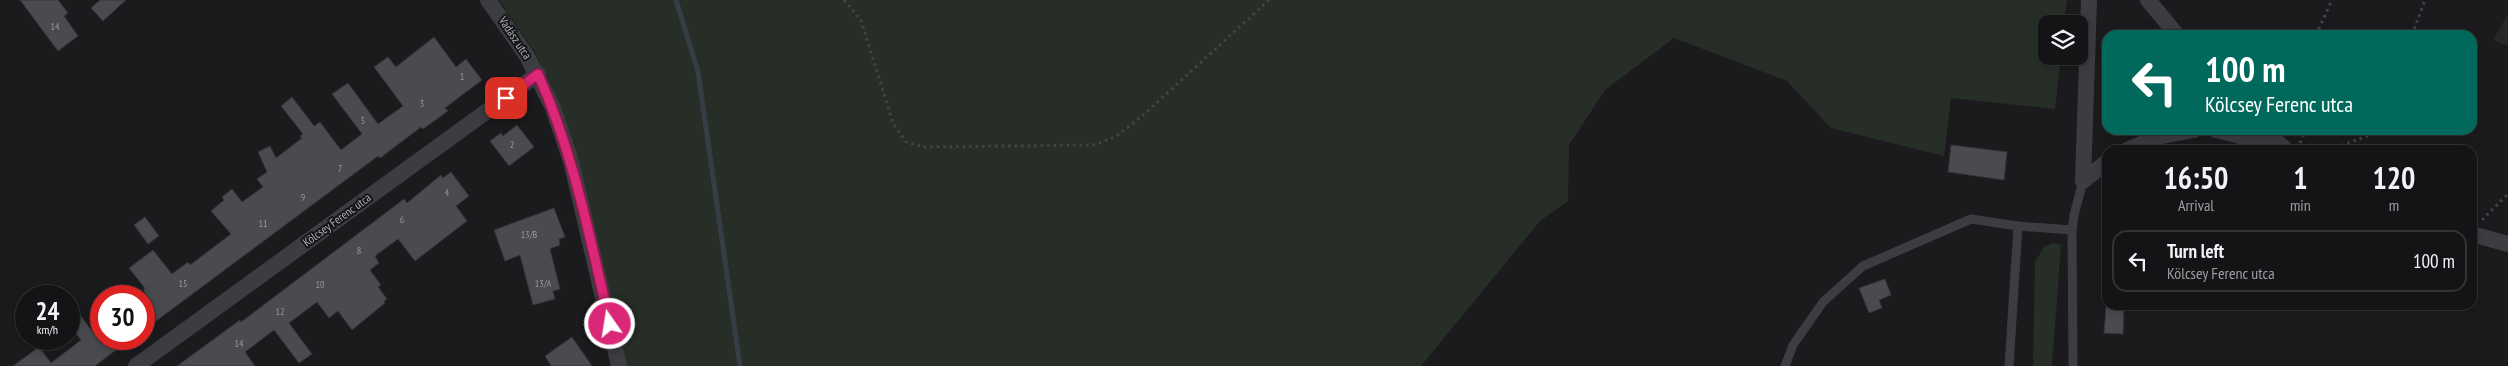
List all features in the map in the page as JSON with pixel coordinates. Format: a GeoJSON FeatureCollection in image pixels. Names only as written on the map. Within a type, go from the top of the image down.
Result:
{"type":"FeatureCollection","features":[{"type":"Feature","properties":{"kind":"street","name":"Vadász utca"},"geometry":{"type":"LineString","coordinates":[[488,0],[538,74],[553,108],[571,161],[619,366]]}},
{"type":"Feature","properties":{"kind":"street"},"geometry":{"type":"LineString","coordinates":[[2084,181],[2089,0]]}},
{"type":"Feature","properties":{"kind":"street"},"geometry":{"type":"LineString","coordinates":[[2148,0],[2173,30]]}},
{"type":"Feature","properties":{"kind":"street","name":"Kölcsey Ferenc utca"},"geometry":{"type":"LineString","coordinates":[[136,366],[538,74]]}},
{"type":"Feature","properties":{"kind":"street"},"geometry":{"type":"LineString","coordinates":[[2139,145],[2157,137],[2168,135]]}},
{"type":"Feature","properties":{"kind":"street"},"geometry":{"type":"LineString","coordinates":[[2237,135],[2264,145]]}},
{"type":"Feature","properties":{"kind":"street"},"geometry":{"type":"LineString","coordinates":[[2270,135],[2280,145]]}},
{"type":"Feature","properties":{"kind":"street"},"geometry":{"type":"LineString","coordinates":[[2084,181],[2102,166]]}},
{"type":"Feature","properties":{"kind":"street"},"geometry":{"type":"LineString","coordinates":[[2477,229],[2508,244]]}},
{"type":"Feature","properties":{"kind":"lane"},"geometry":{"type":"LineString","coordinates":[[2072,366],[2072,230],[2074,215],[2084,181]]}},
{"type":"Feature","properties":{"kind":"lane"},"geometry":{"type":"LineString","coordinates":[[1785,366],[1793,345],[1823,302],[1863,266],[1971,219],[2018,226],[2072,230]]}},
{"type":"Feature","properties":{"kind":"lane"},"geometry":{"type":"LineString","coordinates":[[2009,366],[2018,226]]}},
{"type":"Feature","properties":{"kind":"path"},"geometry":{"type":"LineString","coordinates":[[844,0],[862,20],[893,123],[906,142],[923,147],[1093,145],[1115,137],[1141,117],[1269,0]]}},
{"type":"Feature","properties":{"kind":"path"},"geometry":{"type":"LineString","coordinates":[[2318,30],[2332,0]]}},
{"type":"Feature","properties":{"kind":"path"},"geometry":{"type":"LineString","coordinates":[[2414,30],[2425,0]]}},
{"type":"Feature","properties":{"kind":"path"},"geometry":{"type":"LineString","coordinates":[[2343,145],[2368,135]]}},
{"type":"Feature","properties":{"kind":"path"},"geometry":{"type":"LineString","coordinates":[[2477,228],[2508,194]]}},
{"type":"Feature","properties":{"kind":"shaded area"},"geometry":{"type":"Polygon","coordinates":[[[499,0],[2067,0],[2065,15],[2038,15],[2038,65],[2060,65],[2055,109],[1951,98],[1944,156],[1831,128],[1787,81],[1674,38],[1605,90],[1569,145],[1568,201],[1540,221],[1421,366],[627,366],[578,162],[559,105],[535,52],[499,0]]]}},
{"type":"Feature","properties":{"kind":"shaded area"},"geometry":{"type":"Polygon","coordinates":[[[2508,14],[2508,46],[2493,40],[2508,14]]]}},
{"type":"Feature","properties":{"kind":"shaded area"},"geometry":{"type":"Polygon","coordinates":[[[2053,243],[2061,245],[2052,366],[2033,366],[2035,262],[2044,247],[2053,243]]]}},
{"type":"Feature","properties":{"kind":"building"},"geometry":{"type":"Polygon","coordinates":[[[20,0],[58,0],[68,13],[64,16],[78,36],[58,51],[20,0]]]}},
{"type":"Feature","properties":{"kind":"building"},"geometry":{"type":"Polygon","coordinates":[[[100,0],[126,0],[103,21],[91,8],[100,0]]]}},
{"type":"Feature","properties":{"kind":"building"},"geometry":{"type":"Polygon","coordinates":[[[434,37],[456,67],[466,59],[482,80],[445,108],[448,111],[423,129],[421,127],[380,158],[378,156],[155,322],[155,285],[142,285],[129,268],[153,250],[172,274],[188,262],[190,265],[231,234],[211,211],[224,200],[222,197],[232,189],[242,202],[263,187],[257,179],[267,172],[258,152],[270,146],[276,158],[302,138],[300,136],[303,134],[281,106],[292,97],[314,126],[320,122],[341,150],[362,134],[332,94],[348,83],[378,124],[403,106],[374,67],[388,57],[396,67],[434,37]]]}},
{"type":"Feature","properties":{"kind":"building"},"geometry":{"type":"Polygon","coordinates":[[[517,125],[534,147],[509,166],[490,141],[501,133],[503,136],[517,125]]]}},
{"type":"Feature","properties":{"kind":"building"},"geometry":{"type":"Polygon","coordinates":[[[1951,145],[2007,152],[2004,180],[1948,172],[1951,145]]]}},
{"type":"Feature","properties":{"kind":"building"},"geometry":{"type":"Polygon","coordinates":[[[451,172],[469,196],[456,206],[467,221],[415,261],[398,239],[375,256],[379,263],[370,270],[381,285],[378,287],[387,299],[384,301],[385,303],[352,330],[338,311],[329,318],[317,302],[289,323],[312,354],[299,363],[274,330],[245,352],[255,366],[177,366],[240,320],[241,322],[404,199],[407,203],[441,175],[443,178],[451,172]]]}},
{"type":"Feature","properties":{"kind":"building"},"geometry":{"type":"Polygon","coordinates":[[[554,208],[565,237],[559,239],[560,245],[550,249],[560,289],[553,291],[555,299],[533,305],[520,255],[505,261],[494,230],[554,208]]]}},
{"type":"Feature","properties":{"kind":"building"},"geometry":{"type":"Polygon","coordinates":[[[145,217],[159,236],[148,244],[134,225],[145,217]]]}},
{"type":"Feature","properties":{"kind":"building"},"geometry":{"type":"Polygon","coordinates":[[[1885,279],[1891,295],[1879,300],[1882,308],[1869,313],[1859,288],[1885,279]]]}},
{"type":"Feature","properties":{"kind":"building"},"geometry":{"type":"Polygon","coordinates":[[[2106,310],[2124,310],[2123,334],[2104,333],[2106,310]]]}},
{"type":"Feature","properties":{"kind":"building"},"geometry":{"type":"Polygon","coordinates":[[[80,315],[90,328],[90,350],[116,350],[95,366],[13,366],[35,350],[41,350],[51,363],[68,350],[80,350],[80,315]]]}},
{"type":"Feature","properties":{"kind":"building"},"geometry":{"type":"Polygon","coordinates":[[[572,337],[592,366],[551,366],[545,356],[572,337]]]}},
{"type":"Feature","properties":{"kind":"waterway"},"geometry":{"type":"LineString","coordinates":[[676,0],[698,72],[740,366]]}},
{"type":"Feature","properties":{"kind":"route"},"geometry":{"type":"LineString","coordinates":[[506,98],[538,74],[553,108],[571,161],[610,324]]}}]}
